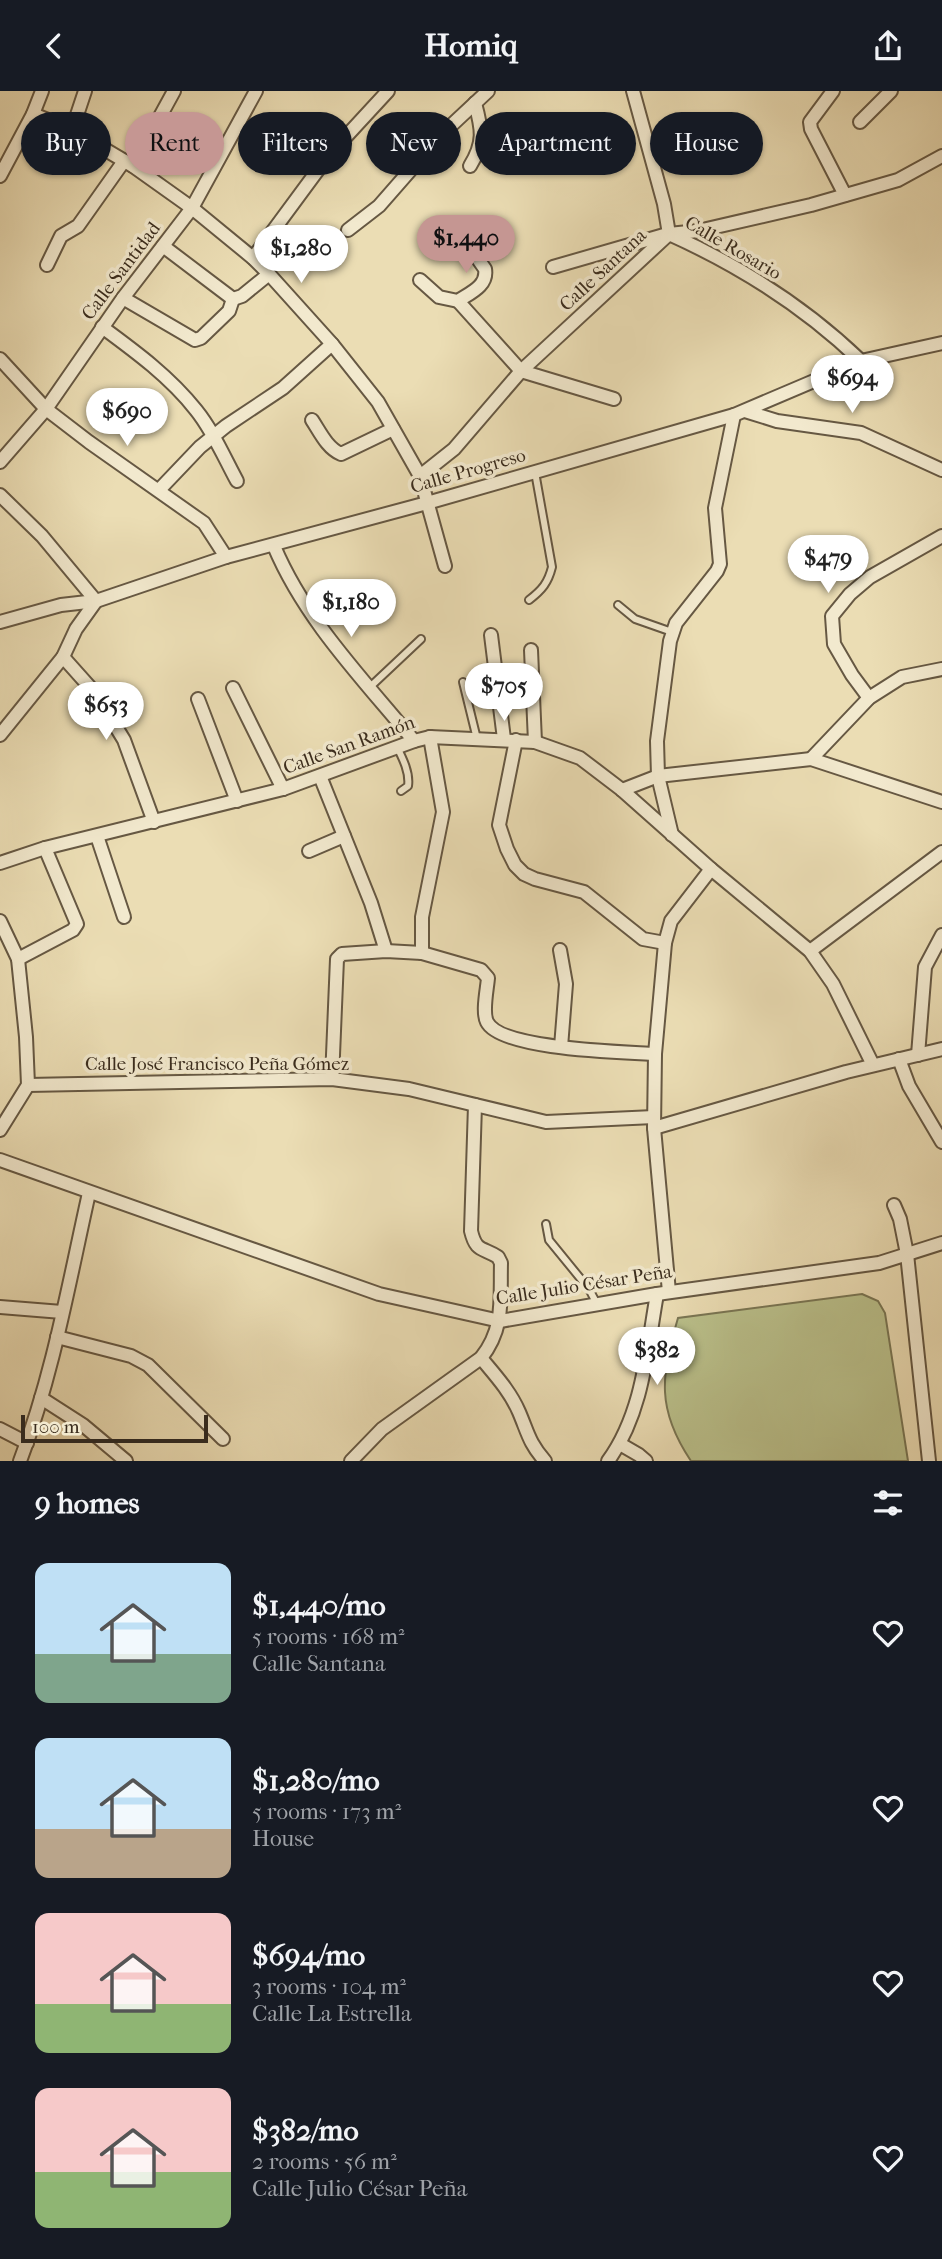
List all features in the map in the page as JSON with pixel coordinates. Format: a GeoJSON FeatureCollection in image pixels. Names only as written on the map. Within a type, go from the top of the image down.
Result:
{"type":"FeatureCollection","features":[{"type":"Feature","properties":{"kind":"street"},"geometry":{"type":"LineString","coordinates":[[34,112],[42,91]]}},
{"type":"Feature","properties":{"kind":"street"},"geometry":{"type":"LineString","coordinates":[[78,112],[85,91]]}},
{"type":"Feature","properties":{"kind":"street"},"geometry":{"type":"LineString","coordinates":[[161,112],[174,91]]}},
{"type":"Feature","properties":{"kind":"street","name":"Calle Santidad"},"geometry":{"type":"LineString","coordinates":[[0,462],[46,409],[122,297],[192,208],[256,91]]}},
{"type":"Feature","properties":{"kind":"street"},"geometry":{"type":"LineString","coordinates":[[253,258],[329,155],[388,91]]}},
{"type":"Feature","properties":{"kind":"street"},"geometry":{"type":"LineString","coordinates":[[348,230],[379,206],[442,134],[488,91]]}},
{"type":"Feature","properties":{"kind":"street","name":"Calle Rosario"},"geometry":{"type":"LineString","coordinates":[[633,91],[664,204],[669,234],[708,251],[771,291],[831,332],[861,361]]}},
{"type":"Feature","properties":{"kind":"street"},"geometry":{"type":"LineString","coordinates":[[833,91],[810,122],[811,129],[845,195]]}},
{"type":"Feature","properties":{"kind":"street"},"geometry":{"type":"LineString","coordinates":[[860,122],[891,91]]}},
{"type":"Feature","properties":{"kind":"street"},"geometry":{"type":"LineString","coordinates":[[470,166],[480,145],[481,126],[475,103]]}},
{"type":"Feature","properties":{"kind":"street"},"geometry":{"type":"LineString","coordinates":[[0,176],[21,137]]}},
{"type":"Feature","properties":{"kind":"street","name":"Calle Santana"},"geometry":{"type":"LineString","coordinates":[[420,476],[454,449],[520,371],[669,234],[698,231],[898,180],[942,156]]}},
{"type":"Feature","properties":{"kind":"street"},"geometry":{"type":"LineString","coordinates":[[47,265],[61,236],[78,226],[125,168]]}},
{"type":"Feature","properties":{"kind":"street"},"geometry":{"type":"LineString","coordinates":[[146,175],[192,208],[253,258],[332,344],[377,402],[420,476],[445,566]]}},
{"type":"Feature","properties":{"kind":"street"},"geometry":{"type":"LineString","coordinates":[[458,301],[483,283],[486,275],[485,269],[460,232]]}},
{"type":"Feature","properties":{"kind":"street"},"geometry":{"type":"LineString","coordinates":[[553,267],[669,234]]}},
{"type":"Feature","properties":{"kind":"street"},"geometry":{"type":"LineString","coordinates":[[163,246],[233,299]]}},
{"type":"Feature","properties":{"kind":"street"},"geometry":{"type":"LineString","coordinates":[[233,299],[242,296],[269,274]]}},
{"type":"Feature","properties":{"kind":"street"},"geometry":{"type":"LineString","coordinates":[[420,280],[439,297],[458,301],[520,371],[614,399]]}},
{"type":"Feature","properties":{"kind":"street"},"geometry":{"type":"LineString","coordinates":[[122,297],[195,340],[201,338],[229,311],[233,299]]}},
{"type":"Feature","properties":{"kind":"street"},"geometry":{"type":"LineString","coordinates":[[102,327],[176,387],[197,411],[237,481]]}},
{"type":"Feature","properties":{"kind":"street","name":"Calle Progreso"},"geometry":{"type":"LineString","coordinates":[[0,622],[61,605],[96,601],[226,557],[274,546],[739,413],[861,361],[942,343]]}},
{"type":"Feature","properties":{"kind":"street"},"geometry":{"type":"LineString","coordinates":[[159,490],[200,447],[283,388],[332,344]]}},
{"type":"Feature","properties":{"kind":"street"},"geometry":{"type":"LineString","coordinates":[[0,359],[46,409],[204,523],[226,557]]}},
{"type":"Feature","properties":{"kind":"street"},"geometry":{"type":"LineString","coordinates":[[672,835],[658,776],[657,741],[672,632],[720,564],[715,508],[739,413],[861,433],[942,470]]}},
{"type":"Feature","properties":{"kind":"street"},"geometry":{"type":"LineString","coordinates":[[312,420],[328,444],[341,454],[393,429]]}},
{"type":"Feature","properties":{"kind":"street"},"geometry":{"type":"LineString","coordinates":[[0,495],[41,536],[96,601],[76,629],[63,657],[0,735]]}},
{"type":"Feature","properties":{"kind":"street"},"geometry":{"type":"LineString","coordinates":[[869,698],[834,644],[832,616],[850,594],[870,577],[942,536]]}},
{"type":"Feature","properties":{"kind":"street"},"geometry":{"type":"LineString","coordinates":[[274,546],[288,579],[327,636],[414,741]]}},
{"type":"Feature","properties":{"kind":"street"},"geometry":{"type":"LineString","coordinates":[[491,635],[510,740],[499,825],[515,865],[524,874],[535,879],[584,892],[643,939],[665,943]]}},
{"type":"Feature","properties":{"kind":"street"},"geometry":{"type":"LineString","coordinates":[[531,650],[535,742]]}},
{"type":"Feature","properties":{"kind":"street"},"geometry":{"type":"LineString","coordinates":[[63,657],[96,694],[124,740],[154,822]]}},
{"type":"Feature","properties":{"kind":"street"},"geometry":{"type":"LineString","coordinates":[[811,759],[869,698],[902,677],[942,669]]}},
{"type":"Feature","properties":{"kind":"street"},"geometry":{"type":"LineString","coordinates":[[233,688],[283,789]]}},
{"type":"Feature","properties":{"kind":"street"},"geometry":{"type":"LineString","coordinates":[[198,699],[237,801]]}},
{"type":"Feature","properties":{"kind":"street"},"geometry":{"type":"LineString","coordinates":[[422,953],[422,917],[443,812],[430,737]]}},
{"type":"Feature","properties":{"kind":"street","name":"Calle San Ramón"},"geometry":{"type":"LineString","coordinates":[[0,863],[45,848],[283,789],[430,737],[535,742],[580,758],[622,790],[711,869],[810,951],[833,984],[873,1065]]}},
{"type":"Feature","properties":{"kind":"street"},"geometry":{"type":"LineString","coordinates":[[622,790],[658,776],[811,759],[942,802]]}},
{"type":"Feature","properties":{"kind":"street"},"geometry":{"type":"LineString","coordinates":[[320,776],[371,903],[386,951]]}},
{"type":"Feature","properties":{"kind":"street"},"geometry":{"type":"LineString","coordinates":[[97,836],[124,917]]}},
{"type":"Feature","properties":{"kind":"street"},"geometry":{"type":"LineString","coordinates":[[309,851],[344,837]]}},
{"type":"Feature","properties":{"kind":"street"},"geometry":{"type":"LineString","coordinates":[[18,959],[73,930],[77,924],[45,848]]}},
{"type":"Feature","properties":{"kind":"street"},"geometry":{"type":"LineString","coordinates":[[810,951],[942,852]]}},
{"type":"Feature","properties":{"kind":"street"},"geometry":{"type":"LineString","coordinates":[[608,1461],[620,1444],[637,1402],[663,1293],[654,1122],[655,1054],[665,943],[671,921],[711,869]]}},
{"type":"Feature","properties":{"kind":"street"},"geometry":{"type":"LineString","coordinates":[[0,921],[18,959],[28,1085],[0,1130]]}},
{"type":"Feature","properties":{"kind":"street"},"geometry":{"type":"LineString","coordinates":[[918,1055],[925,967],[942,935]]}},
{"type":"Feature","properties":{"kind":"street"},"geometry":{"type":"LineString","coordinates":[[560,950],[566,984],[561,1047]]}},
{"type":"Feature","properties":{"kind":"street"},"geometry":{"type":"LineString","coordinates":[[332,1079],[337,959],[342,954],[386,951],[422,953],[481,970],[488,978],[485,1018],[490,1026],[518,1041],[655,1054]]}},
{"type":"Feature","properties":{"kind":"street","name":"Calle José Francisco Peña Gómez"},"geometry":{"type":"LineString","coordinates":[[28,1085],[332,1079],[409,1089],[546,1122],[654,1122],[942,1049]]}},
{"type":"Feature","properties":{"kind":"street"},"geometry":{"type":"LineString","coordinates":[[899,1059],[909,1086],[942,1142]]}},
{"type":"Feature","properties":{"kind":"street"},"geometry":{"type":"LineString","coordinates":[[351,1461],[382,1429],[481,1358],[493,1343],[500,1321],[501,1263],[498,1257],[478,1249],[473,1242],[471,1231],[475,1105]]}},
{"type":"Feature","properties":{"kind":"street","name":"Calle Julio César Peña"},"geometry":{"type":"LineString","coordinates":[[0,1160],[379,1294],[500,1321],[663,1293],[878,1263],[942,1243]]}},
{"type":"Feature","properties":{"kind":"street"},"geometry":{"type":"LineString","coordinates":[[20,1461],[41,1398],[57,1337],[89,1192]]}},
{"type":"Feature","properties":{"kind":"street"},"geometry":{"type":"LineString","coordinates":[[894,1205],[907,1254],[929,1461]]}},
{"type":"Feature","properties":{"kind":"street"},"geometry":{"type":"LineString","coordinates":[[0,1307],[62,1312]]}},
{"type":"Feature","properties":{"kind":"street"},"geometry":{"type":"LineString","coordinates":[[57,1337],[131,1356],[149,1364],[223,1439]]}},
{"type":"Feature","properties":{"kind":"street"},"geometry":{"type":"LineString","coordinates":[[481,1358],[506,1388],[528,1439],[545,1461]]}},
{"type":"Feature","properties":{"kind":"street"},"geometry":{"type":"LineString","coordinates":[[41,1398],[83,1425],[126,1461]]}},
{"type":"Feature","properties":{"kind":"street"},"geometry":{"type":"LineString","coordinates":[[0,1429],[27,1443]]}},
{"type":"Feature","properties":{"kind":"street"},"geometry":{"type":"LineString","coordinates":[[620,1444],[646,1461]]}},
{"type":"Feature","properties":{"kind":"lane"},"geometry":{"type":"LineString","coordinates":[[529,600],[543,589],[552,567],[535,472]]}},
{"type":"Feature","properties":{"kind":"lane"},"geometry":{"type":"LineString","coordinates":[[618,605],[635,619],[672,632]]}},
{"type":"Feature","properties":{"kind":"lane"},"geometry":{"type":"LineString","coordinates":[[370,687],[421,639]]}},
{"type":"Feature","properties":{"kind":"lane"},"geometry":{"type":"LineString","coordinates":[[463,682],[477,739]]}},
{"type":"Feature","properties":{"kind":"lane"},"geometry":{"type":"LineString","coordinates":[[397,747],[409,782],[401,791]]}},
{"type":"Feature","properties":{"kind":"lane"},"geometry":{"type":"LineString","coordinates":[[546,1224],[549,1240],[589,1289],[597,1304]]}},
{"type":"Feature","properties":{"kind":"green space"},"geometry":{"type":"Polygon","coordinates":[[[862,1294],[878,1301],[885,1313],[908,1461],[691,1461],[672,1425],[665,1392],[668,1357],[678,1318],[862,1294]]]}}]}
